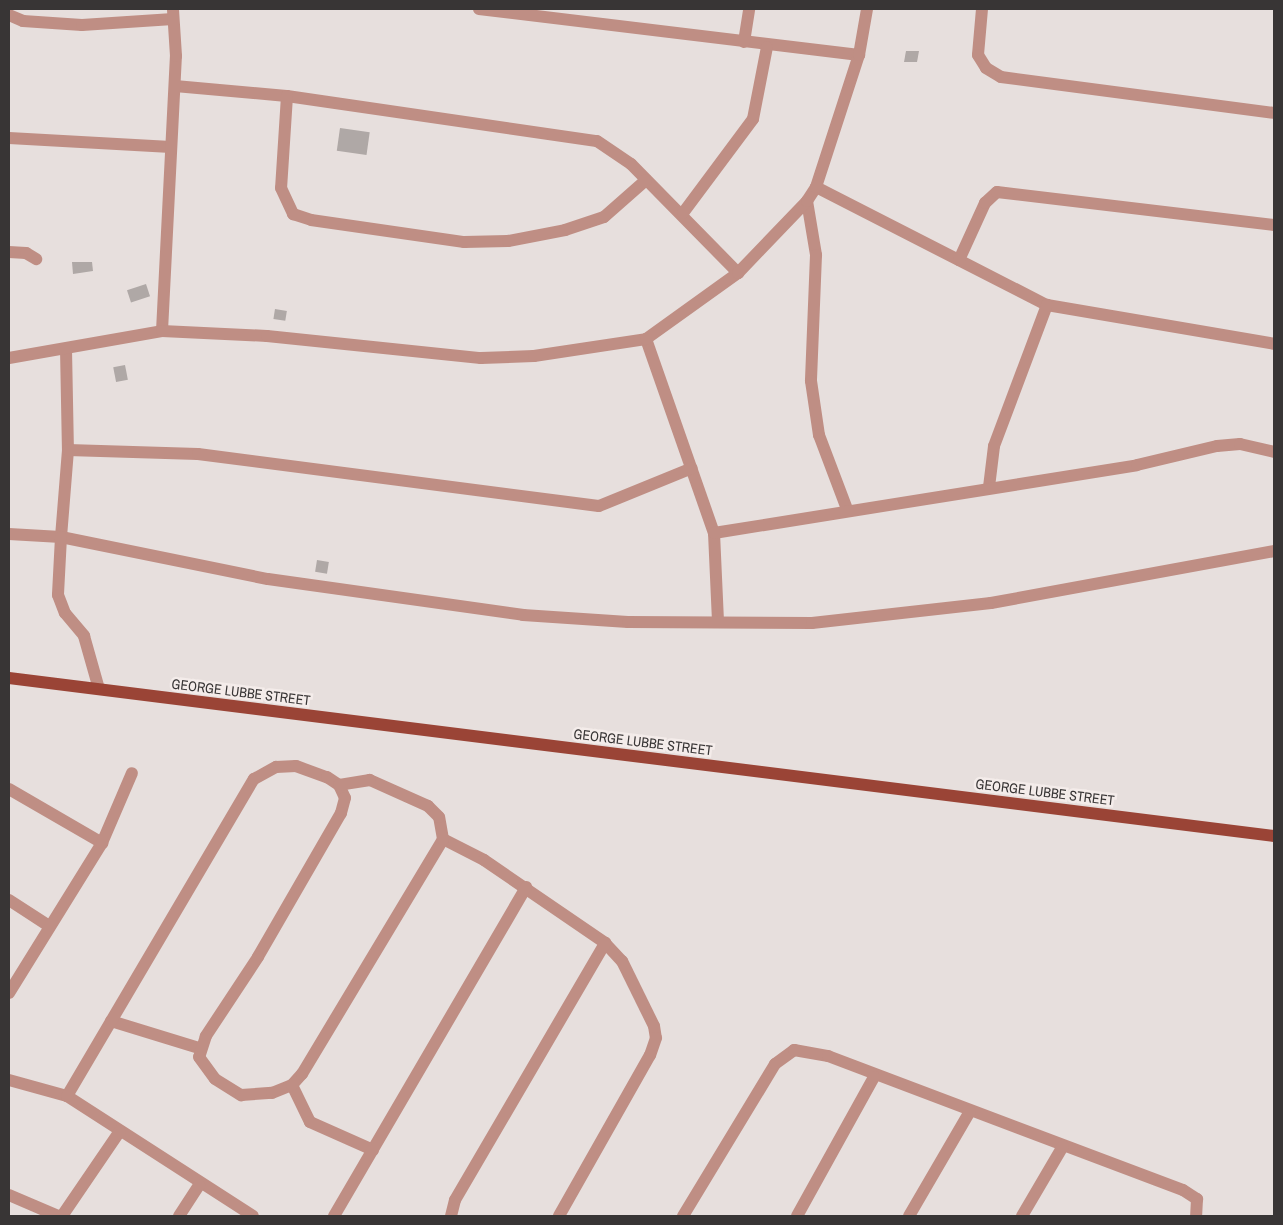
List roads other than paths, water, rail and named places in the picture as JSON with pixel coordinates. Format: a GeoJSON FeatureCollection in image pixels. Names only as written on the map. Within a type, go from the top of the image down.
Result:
{"type":"FeatureCollection","features":[{"type":"Feature","properties":{"kind":"main road","name":"GEORGE LUBBE STREET"},"geometry":{"type":"LineString","coordinates":[[9,678],[1274,836]]}},
{"type":"Feature","properties":{"kind":"street"},"geometry":{"type":"LineString","coordinates":[[479,9],[767,46],[859,55]]}},
{"type":"Feature","properties":{"kind":"street"},"geometry":{"type":"LineString","coordinates":[[744,42],[749,9]]}},
{"type":"Feature","properties":{"kind":"street"},"geometry":{"type":"LineString","coordinates":[[9,358],[162,330],[267,336],[481,358],[534,356],[646,339],[738,273],[808,202],[816,187],[859,55],[867,9]]}},
{"type":"Feature","properties":{"kind":"street"},"geometry":{"type":"LineString","coordinates":[[982,9],[978,55],[986,68],[1001,77],[1274,113]]}},
{"type":"Feature","properties":{"kind":"street"},"geometry":{"type":"LineString","coordinates":[[9,15],[23,21],[82,25],[173,14],[175,86],[162,330]]}},
{"type":"Feature","properties":{"kind":"street"},"geometry":{"type":"LineString","coordinates":[[683,213],[753,119],[767,46]]}},
{"type":"Feature","properties":{"kind":"street"},"geometry":{"type":"LineString","coordinates":[[175,86],[287,96],[598,141],[683,213],[738,273]]}},
{"type":"Feature","properties":{"kind":"street"},"geometry":{"type":"LineString","coordinates":[[287,96],[280,188],[294,214],[311,220],[464,242],[508,241],[565,230],[604,216],[646,180]]}},
{"type":"Feature","properties":{"kind":"street"},"geometry":{"type":"LineString","coordinates":[[9,138],[171,147]]}},
{"type":"Feature","properties":{"kind":"street"},"geometry":{"type":"LineString","coordinates":[[816,187],[1047,305],[1274,344]]}},
{"type":"Feature","properties":{"kind":"street"},"geometry":{"type":"LineString","coordinates":[[959,260],[984,203],[997,192],[1274,226]]}},
{"type":"Feature","properties":{"kind":"street"},"geometry":{"type":"LineString","coordinates":[[808,202],[816,255],[811,381],[819,435],[847,509]]}},
{"type":"Feature","properties":{"kind":"street"},"geometry":{"type":"LineString","coordinates":[[9,252],[26,253],[36,259]]}},
{"type":"Feature","properties":{"kind":"street"},"geometry":{"type":"LineString","coordinates":[[989,487],[994,446],[1047,305]]}},
{"type":"Feature","properties":{"kind":"street"},"geometry":{"type":"LineString","coordinates":[[646,339],[714,534],[718,621]]}},
{"type":"Feature","properties":{"kind":"street"},"geometry":{"type":"LineString","coordinates":[[66,349],[68,450],[58,595],[65,613],[84,636],[99,689]]}},
{"type":"Feature","properties":{"kind":"street"},"geometry":{"type":"LineString","coordinates":[[714,534],[847,509],[1137,465],[1217,446],[1240,444],[1274,452]]}},
{"type":"Feature","properties":{"kind":"street"},"geometry":{"type":"LineString","coordinates":[[68,450],[198,454],[599,506],[692,468]]}},
{"type":"Feature","properties":{"kind":"street"},"geometry":{"type":"LineString","coordinates":[[9,534],[61,537],[268,579],[522,615],[628,622],[812,623],[928,613],[1274,551]]}},
{"type":"Feature","properties":{"kind":"street"},"geometry":{"type":"LineString","coordinates":[[67,1096],[254,779],[276,767],[296,766],[339,785],[370,780],[428,806],[439,817],[443,839],[292,1085],[257,1097],[241,1095],[215,1079],[203,1065],[199,1048],[341,813],[345,798],[339,785]]}},
{"type":"Feature","properties":{"kind":"street"},"geometry":{"type":"LineString","coordinates":[[9,993],[102,843],[132,773]]}},
{"type":"Feature","properties":{"kind":"street"},"geometry":{"type":"LineString","coordinates":[[9,789],[102,843]]}},
{"type":"Feature","properties":{"kind":"street"},"geometry":{"type":"LineString","coordinates":[[443,839],[526,887],[605,943],[622,961],[656,1038],[559,1216]]}},
{"type":"Feature","properties":{"kind":"street"},"geometry":{"type":"LineString","coordinates":[[334,1216],[526,887]]}},
{"type":"Feature","properties":{"kind":"street"},"geometry":{"type":"LineString","coordinates":[[9,900],[49,926]]}},
{"type":"Feature","properties":{"kind":"street"},"geometry":{"type":"LineString","coordinates":[[451,1216],[455,1200],[605,943]]}},
{"type":"Feature","properties":{"kind":"street"},"geometry":{"type":"LineString","coordinates":[[111,1021],[199,1048]]}},
{"type":"Feature","properties":{"kind":"street"},"geometry":{"type":"LineString","coordinates":[[683,1216],[783,1056],[794,1050],[808,1050],[874,1077],[1192,1194],[1199,1206],[1196,1216]]}},
{"type":"Feature","properties":{"kind":"street"},"geometry":{"type":"LineString","coordinates":[[797,1216],[874,1077]]}},
{"type":"Feature","properties":{"kind":"street"},"geometry":{"type":"LineString","coordinates":[[9,1080],[67,1096],[199,1185],[253,1216]]}},
{"type":"Feature","properties":{"kind":"street"},"geometry":{"type":"LineString","coordinates":[[292,1085],[310,1122],[373,1150]]}},
{"type":"Feature","properties":{"kind":"street"},"geometry":{"type":"LineString","coordinates":[[909,1216],[970,1111]]}},
{"type":"Feature","properties":{"kind":"street"},"geometry":{"type":"LineString","coordinates":[[62,1216],[120,1131]]}},
{"type":"Feature","properties":{"kind":"street"},"geometry":{"type":"LineString","coordinates":[[1022,1216],[1063,1146]]}},
{"type":"Feature","properties":{"kind":"street"},"geometry":{"type":"LineString","coordinates":[[179,1216],[199,1185]]}},
{"type":"Feature","properties":{"kind":"street"},"geometry":{"type":"LineString","coordinates":[[9,1195],[58,1216]]}}]}
